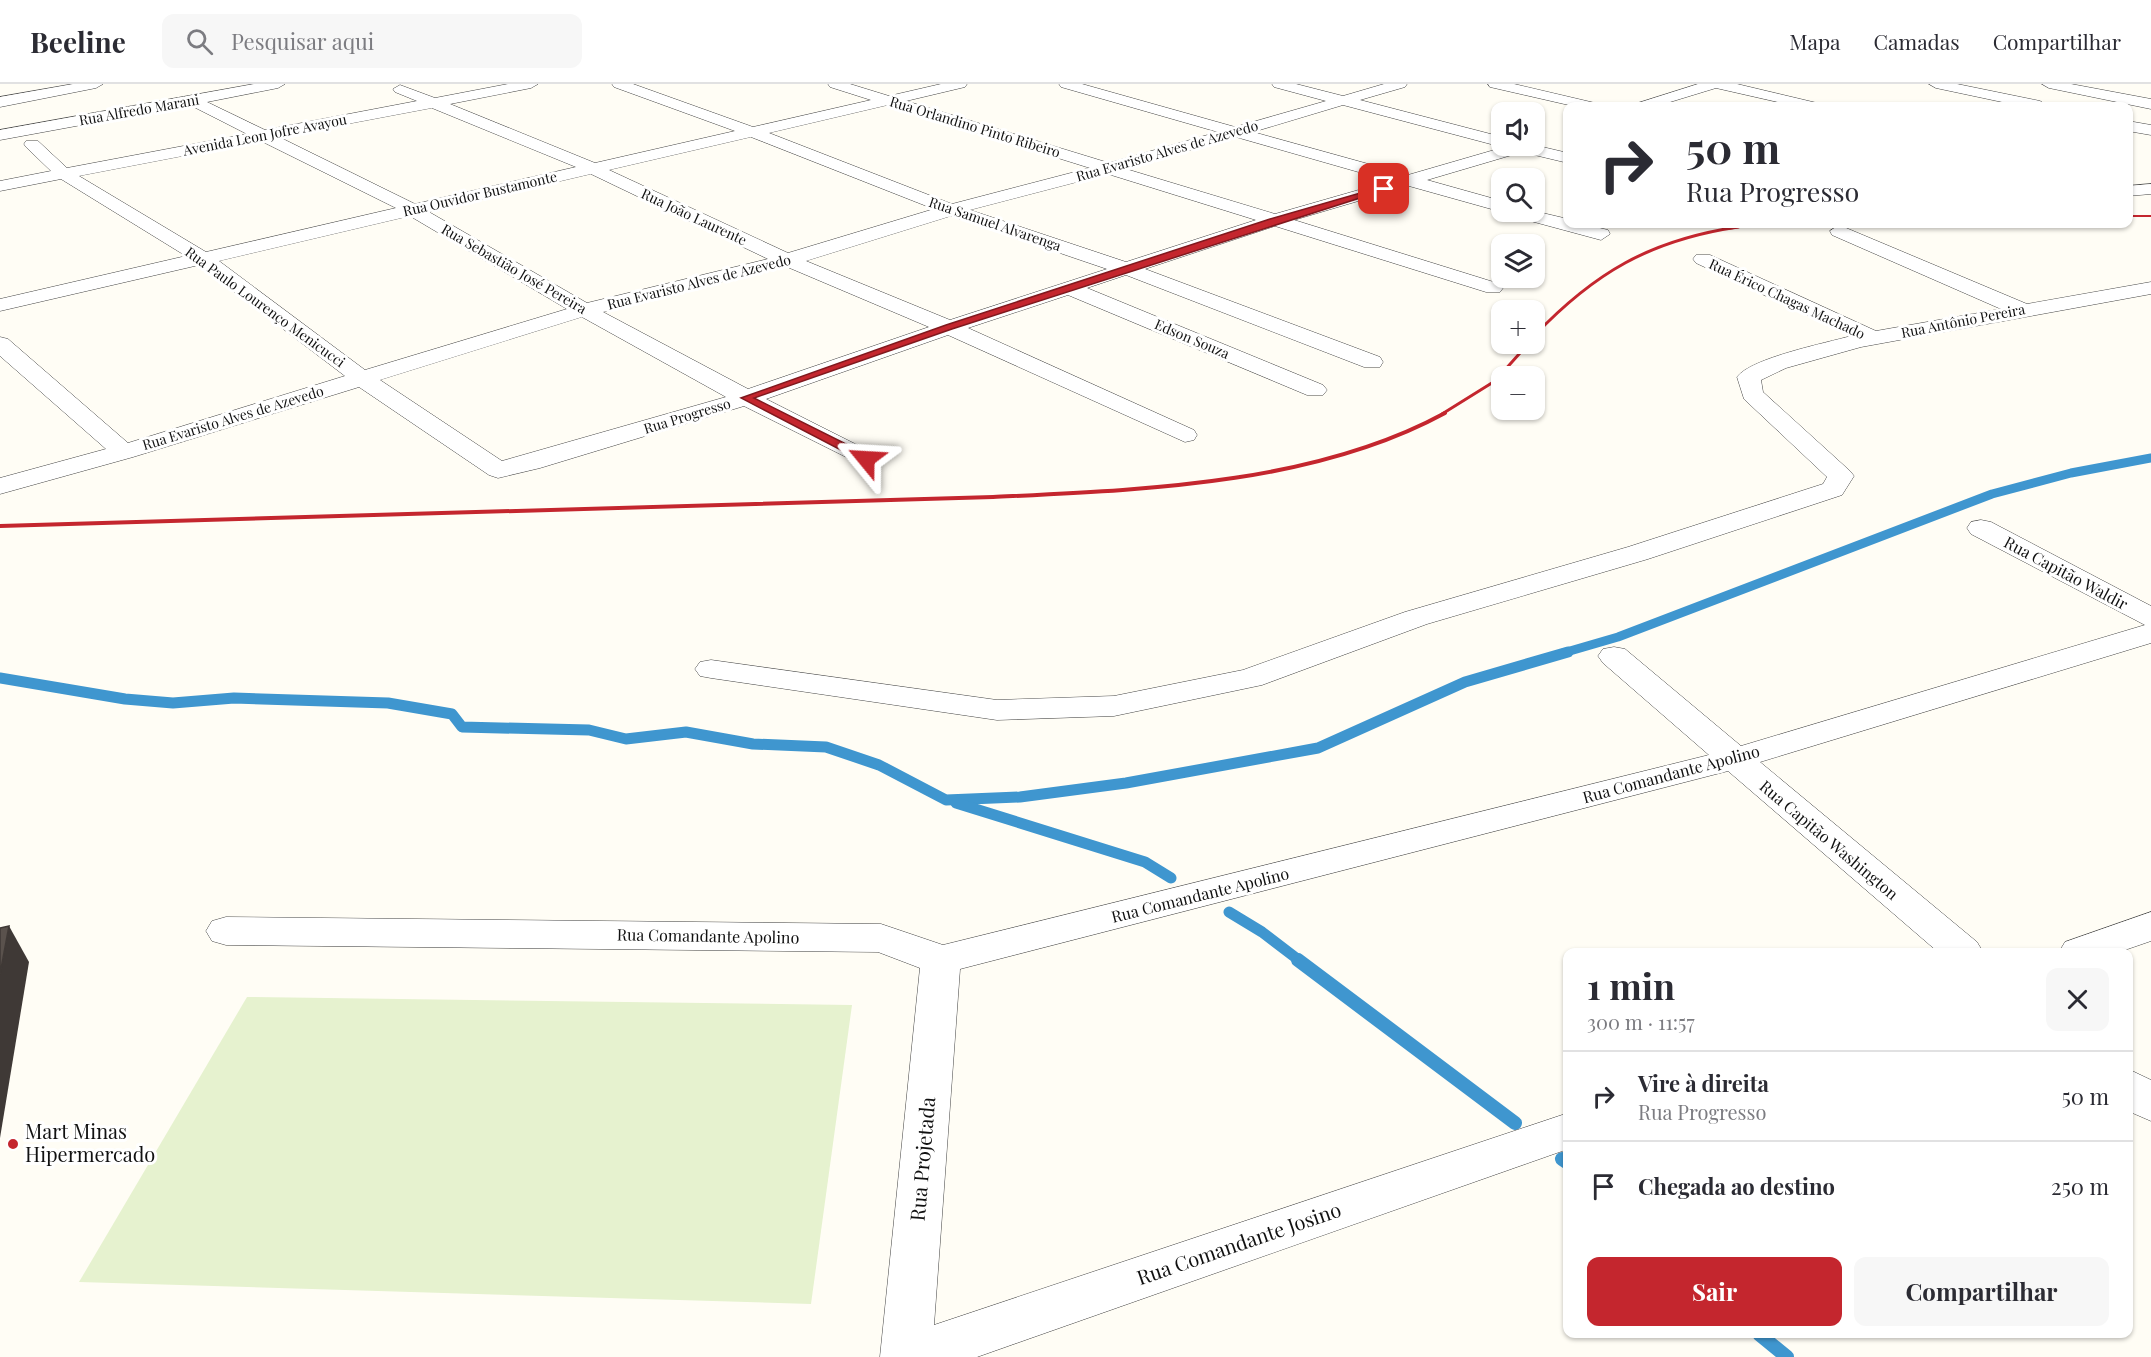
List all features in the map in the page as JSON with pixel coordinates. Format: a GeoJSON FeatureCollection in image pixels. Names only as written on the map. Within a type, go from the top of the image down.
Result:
{"type":"FeatureCollection","features":[{"type":"Feature","properties":{"kind":"street"},"geometry":{"type":"LineString","coordinates":[[0,102],[96,84]]}},
{"type":"Feature","properties":{"kind":"street","name":"Rua Alfredo Marani"},"geometry":{"type":"LineString","coordinates":[[0,135],[278,84]]}},
{"type":"Feature","properties":{"kind":"street","name":"Avenida Leon Jofre Avayou"},"geometry":{"type":"LineString","coordinates":[[0,186],[531,84]]}},
{"type":"Feature","properties":{"kind":"street","name":"Rua Samuel Alvarenga"},"geometry":{"type":"LineString","coordinates":[[619,84],[951,210],[1127,269],[1372,362]]}},
{"type":"Feature","properties":{"kind":"street","name":"Rua Orlandino Pinto Ribeiro"},"geometry":{"type":"LineString","coordinates":[[835,84],[1491,287]]}},
{"type":"Feature","properties":{"kind":"street","name":"Rua Ouvidor Bustamonte"},"geometry":{"type":"LineString","coordinates":[[0,305],[960,84]]}},
{"type":"Feature","properties":{"kind":"street"},"geometry":{"type":"LineString","coordinates":[[1066,84],[1406,182],[1491,204]]}},
{"type":"Feature","properties":{"kind":"street"},"geometry":{"type":"LineString","coordinates":[[1279,84],[1491,139]]}},
{"type":"Feature","properties":{"kind":"street","name":"Rua Evaristo Alves de Azevedo"},"geometry":{"type":"LineString","coordinates":[[0,486],[124,452],[584,310],[787,260],[951,210],[1111,168],[1400,84]]}},
{"type":"Feature","properties":{"kind":"street"},"geometry":{"type":"LineString","coordinates":[[1495,84],[1573,102]]}},
{"type":"Feature","properties":{"kind":"street"},"geometry":{"type":"LineString","coordinates":[[1656,102],[1713,84]]}},
{"type":"Feature","properties":{"kind":"street"},"geometry":{"type":"LineString","coordinates":[[1718,84],[1795,102]]}},
{"type":"Feature","properties":{"kind":"street"},"geometry":{"type":"LineString","coordinates":[[1936,84],[2021,102]]}},
{"type":"Feature","properties":{"kind":"street"},"geometry":{"type":"LineString","coordinates":[[2049,84],[2151,104]]}},
{"type":"Feature","properties":{"kind":"street","name":"Rua João Laurente"},"geometry":{"type":"LineString","coordinates":[[400,89],[592,168],[787,260],[949,327],[1185,435]]}},
{"type":"Feature","properties":{"kind":"street","name":"Rua Sebastião José Pereira"},"geometry":{"type":"LineString","coordinates":[[192,100],[261,137],[413,210],[584,310],[746,398],[866,459]]}},
{"type":"Feature","properties":{"kind":"street","name":"Rua Paulo Lourenço Menicucci"},"geometry":{"type":"LineString","coordinates":[[32,144],[64,174],[204,259],[361,378],[498,470]]}},
{"type":"Feature","properties":{"kind":"street"},"geometry":{"type":"LineString","coordinates":[[1545,150],[1563,156]]}},
{"type":"Feature","properties":{"kind":"street","name":"Rua Progresso"},"geometry":{"type":"LineString","coordinates":[[498,470],[531,463],[746,398],[949,327],[1272,221],[1491,156]]}},
{"type":"Feature","properties":{"kind":"street"},"geometry":{"type":"LineString","coordinates":[[2133,191],[2151,189]]}},
{"type":"Feature","properties":{"kind":"street"},"geometry":{"type":"LineString","coordinates":[[1545,219],[1563,224]]}},
{"type":"Feature","properties":{"kind":"street"},"geometry":{"type":"LineString","coordinates":[[1578,228],[1600,234]]}},
{"type":"Feature","properties":{"kind":"street"},"geometry":{"type":"LineString","coordinates":[[1839,231],[2022,310]]}},
{"type":"Feature","properties":{"kind":"street","name":"Rua Érico Chagas Machado"},"geometry":{"type":"LineString","coordinates":[[1703,260],[1872,338]]}},
{"type":"Feature","properties":{"kind":"street","name":"Edson Souza"},"geometry":{"type":"LineString","coordinates":[[1069,288],[1315,390]]}},
{"type":"Feature","properties":{"kind":"street","name":"Rua Antônio Pereira"},"geometry":{"type":"LineString","coordinates":[[711,669],[997,710],[1114,706],[1251,678],[1416,618],[1638,553],[1833,489],[1841,476],[1818,452],[1752,394],[1749,377],[1778,363],[1872,338],[2151,288]]}},
{"type":"Feature","properties":{"kind":"street"},"geometry":{"type":"LineString","coordinates":[[0,344],[124,452]]}},
{"type":"Feature","properties":{"kind":"street","name":"Rua Capitão Waldir"},"geometry":{"type":"LineString","coordinates":[[1981,528],[2151,618]]}},
{"type":"Feature","properties":{"kind":"street","name":"Rua Comandante Apolino"},"geometry":{"type":"LineString","coordinates":[[226,931],[881,938],[941,960],[1734,759],[2151,633]]}},
{"type":"Feature","properties":{"kind":"street","name":"Rua Capitão Washington"},"geometry":{"type":"LineString","coordinates":[[1614,656],[1958,948]]}},
{"type":"Feature","properties":{"kind":"street"},"geometry":{"type":"LineString","coordinates":[[2090,948],[2151,926]]}},
{"type":"Feature","properties":{"kind":"street","name":"Rua Projetada"},"geometry":{"type":"LineString","coordinates":[[908,1357],[941,960]]}},
{"type":"Feature","properties":{"kind":"street"},"geometry":{"type":"LineString","coordinates":[[2133,1090],[2151,1104]]}},
{"type":"Feature","properties":{"kind":"street","name":"Rua Comandante Josino"},"geometry":{"type":"LineString","coordinates":[[908,1357],[1563,1133]]}},
{"type":"Feature","properties":{"kind":"green space"},"geometry":{"type":"Polygon","coordinates":[[[247,997],[852,1005],[811,1304],[79,1282],[247,997]]]}},
{"type":"Feature","properties":{"kind":"building"},"geometry":{"type":"Polygon","coordinates":[[[9,926],[0,974],[0,928],[9,926]]]}},
{"type":"Feature","properties":{"kind":"waterway"},"geometry":{"type":"LineString","coordinates":[[1563,653],[1618,637],[1992,494],[2071,473],[2151,458]]}},
{"type":"Feature","properties":{"kind":"waterway"},"geometry":{"type":"LineString","coordinates":[[0,678],[125,699],[173,703],[234,698],[388,703],[452,714],[462,727],[589,730],[626,739],[686,732],[753,744],[826,747],[879,765],[946,800],[1020,797],[1126,783],[1318,748],[1465,682],[1568,652]]}},
{"type":"Feature","properties":{"kind":"waterway"},"geometry":{"type":"LineString","coordinates":[[956,803],[1145,862],[1171,878]]}},
{"type":"Feature","properties":{"kind":"waterway"},"geometry":{"type":"LineString","coordinates":[[1229,912],[1262,932],[1300,961]]}},
{"type":"Feature","properties":{"kind":"waterway"},"geometry":{"type":"LineString","coordinates":[[1298,960],[1515,1123]]}},
{"type":"Feature","properties":{"kind":"waterway"},"geometry":{"type":"LineString","coordinates":[[1764,1338],[1787,1357]]}},
{"type":"Feature","properties":{"kind":"railway"},"geometry":{"type":"LineString","coordinates":[[2133,216],[2151,216]]}},
{"type":"Feature","properties":{"kind":"railway"},"geometry":{"type":"LineString","coordinates":[[1729,229],[1734,228]]}},
{"type":"Feature","properties":{"kind":"railway"},"geometry":{"type":"LineString","coordinates":[[1545,325],[1579,294],[1626,263],[1677,241],[1729,229]]}},
{"type":"Feature","properties":{"kind":"railway"},"geometry":{"type":"LineString","coordinates":[[1442,414],[1495,381],[1519,354]]}},
{"type":"Feature","properties":{"kind":"railway"},"geometry":{"type":"LineString","coordinates":[[0,526],[993,497],[1107,491],[1225,479],[1283,469],[1339,456],[1394,437],[1445,413]]}},
{"type":"Feature","properties":{"kind":"place","name":"Mart Minas Hipermercado"},"geometry":{"type":"Point","coordinates":[13,1144]}},
{"type":"Feature","properties":{"kind":"route"},"geometry":{"type":"LineString","coordinates":[[866,459],[746,398],[949,327],[1272,221],[1384,189]]}}]}
